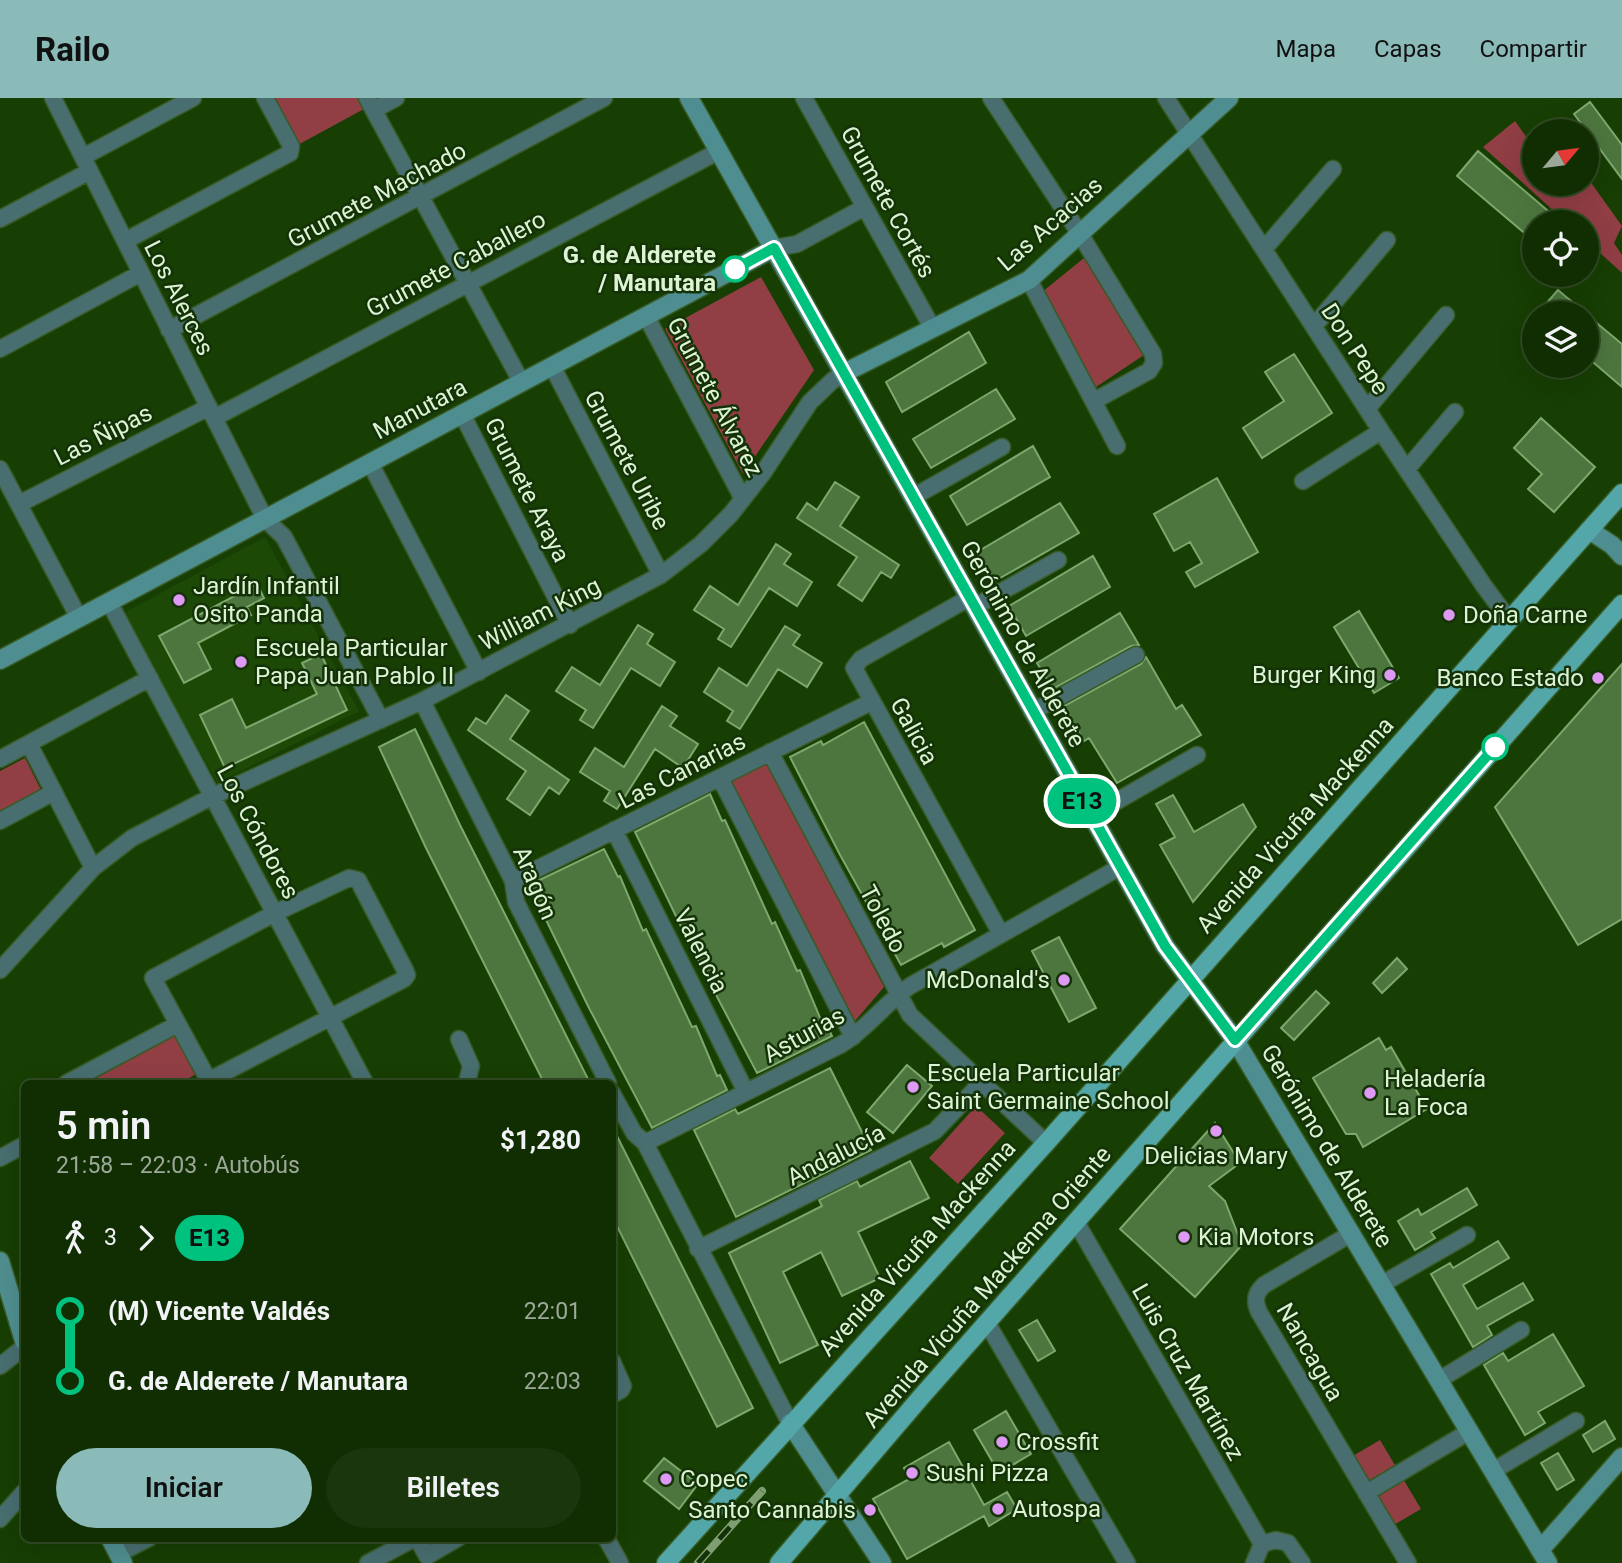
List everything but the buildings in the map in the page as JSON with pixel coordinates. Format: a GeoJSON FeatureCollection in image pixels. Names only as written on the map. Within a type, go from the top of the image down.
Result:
{"type":"FeatureCollection","features":[{"type":"Feature","properties":{"kind":"main road","name":"Gerónimo de Alderete"},"geometry":{"type":"LineString","coordinates":[[689,98],[1165,946],[1235,1040],[1544,1556]]}},
{"type":"Feature","properties":{"kind":"main road","name":"Las Acacias"},"geometry":{"type":"LineString","coordinates":[[844,373],[1029,280],[1229,98]]}},
{"type":"Feature","properties":{"kind":"main road","name":"Manutara"},"geometry":{"type":"LineString","coordinates":[[0,660],[774,248]]}},
{"type":"Feature","properties":{"kind":"main road","name":"Avenida Vicuña Mackenna"},"geometry":{"type":"LineString","coordinates":[[666,1563],[1046,1143],[1622,493]]}},
{"type":"Feature","properties":{"kind":"main road"},"geometry":{"type":"LineString","coordinates":[[1589,530],[1612,545],[1622,556]]}},
{"type":"Feature","properties":{"kind":"main road","name":"Avenida Vicuña Mackenna Oriente"},"geometry":{"type":"LineString","coordinates":[[779,1563],[986,1323],[1622,604]]}},
{"type":"Feature","properties":{"kind":"main road"},"geometry":{"type":"LineString","coordinates":[[0,1261],[21,1322]]}},
{"type":"Feature","properties":{"kind":"main road"},"geometry":{"type":"LineString","coordinates":[[790,1423],[882,1563]]}},
{"type":"Feature","properties":{"kind":"main road"},"geometry":{"type":"LineString","coordinates":[[1544,1556],[1622,1457]]}},
{"type":"Feature","properties":{"kind":"main road"},"geometry":{"type":"LineString","coordinates":[[112,1542],[121,1559]]}},
{"type":"Feature","properties":{"kind":"street","name":"Los Alerces"},"geometry":{"type":"LineString","coordinates":[[53,98],[265,519],[284,537],[380,720]]}},
{"type":"Feature","properties":{"kind":"street"},"geometry":{"type":"LineString","coordinates":[[0,219],[193,98]]}},
{"type":"Feature","properties":{"kind":"street"},"geometry":{"type":"LineString","coordinates":[[125,241],[290,153],[291,146],[265,98]]}},
{"type":"Feature","properties":{"kind":"street"},"geometry":{"type":"LineString","coordinates":[[396,98],[371,104],[522,383]]}},
{"type":"Feature","properties":{"kind":"street","name":"Grumete Machado"},"geometry":{"type":"LineString","coordinates":[[169,330],[421,198],[604,98]]}},
{"type":"Feature","properties":{"kind":"street","name":"Grumete Cortés"},"geometry":{"type":"LineString","coordinates":[[804,98],[933,329]]}},
{"type":"Feature","properties":{"kind":"street"},"geometry":{"type":"LineString","coordinates":[[990,98],[1080,234],[1153,355],[1154,363],[1149,371],[1094,401]]}},
{"type":"Feature","properties":{"kind":"street","name":"Don Pepe"},"geometry":{"type":"LineString","coordinates":[[1166,98],[1367,409],[1510,621]]}},
{"type":"Feature","properties":{"kind":"street","name":"Grumete Caballero"},"geometry":{"type":"LineString","coordinates":[[211,412],[468,284],[719,151]]}},
{"type":"Feature","properties":{"kind":"street"},"geometry":{"type":"LineString","coordinates":[[1264,249],[1334,169]]}},
{"type":"Feature","properties":{"kind":"street","name":"Manutara"},"geometry":{"type":"LineString","coordinates":[[774,248],[797,244],[865,207]]}},
{"type":"Feature","properties":{"kind":"street"},"geometry":{"type":"LineString","coordinates":[[1314,326],[1387,240]]}},
{"type":"Feature","properties":{"kind":"street"},"geometry":{"type":"LineString","coordinates":[[0,349],[141,273]]}},
{"type":"Feature","properties":{"kind":"street"},"geometry":{"type":"LineString","coordinates":[[1029,280],[1117,446]]}},
{"type":"Feature","properties":{"kind":"street"},"geometry":{"type":"LineString","coordinates":[[1367,409],[1446,315]]}},
{"type":"Feature","properties":{"kind":"street","name":"Grumete Álvarez"},"geometry":{"type":"LineString","coordinates":[[646,316],[743,499]]}},
{"type":"Feature","properties":{"kind":"street","name":"Grumete Uribe"},"geometry":{"type":"LineString","coordinates":[[552,366],[661,575]]}},
{"type":"Feature","properties":{"kind":"street","name":"William King"},"geometry":{"type":"LineString","coordinates":[[0,970],[93,868],[132,838],[213,796],[422,701],[661,575],[701,544],[743,499],[810,402],[844,373]]}},
{"type":"Feature","properties":{"kind":"street","name":"Las Ñipas"},"geometry":{"type":"LineString","coordinates":[[19,504],[211,412]]}},
{"type":"Feature","properties":{"kind":"street"},"geometry":{"type":"LineString","coordinates":[[1407,469],[1455,412]]}},
{"type":"Feature","properties":{"kind":"street","name":"Grumete Araya"},"geometry":{"type":"LineString","coordinates":[[462,414],[570,625]]}},
{"type":"Feature","properties":{"kind":"street"},"geometry":{"type":"LineString","coordinates":[[1303,481],[1381,430]]}},
{"type":"Feature","properties":{"kind":"street"},"geometry":{"type":"LineString","coordinates":[[913,497],[1002,447]]}},
{"type":"Feature","properties":{"kind":"street"},"geometry":{"type":"LineString","coordinates":[[370,463],[478,672]]}},
{"type":"Feature","properties":{"kind":"street"},"geometry":{"type":"LineString","coordinates":[[0,469],[79,618]]}},
{"type":"Feature","properties":{"kind":"street"},"geometry":{"type":"LineString","coordinates":[[971,602],[1058,560]]}},
{"type":"Feature","properties":{"kind":"street","name":"Los Cóndores"},"geometry":{"type":"LineString","coordinates":[[109,602],[363,1080]]}},
{"type":"Feature","properties":{"kind":"street","name":"Galicia"},"geometry":{"type":"LineString","coordinates":[[971,602],[857,661],[854,671],[1001,934]]}},
{"type":"Feature","properties":{"kind":"street"},"geometry":{"type":"LineString","coordinates":[[1032,712],[1136,655]]}},
{"type":"Feature","properties":{"kind":"street"},"geometry":{"type":"LineString","coordinates":[[0,759],[150,678]]}},
{"type":"Feature","properties":{"kind":"street","name":"Aragón"},"geometry":{"type":"LineString","coordinates":[[422,701],[513,881],[516,902],[606,1080]]}},
{"type":"Feature","properties":{"kind":"street","name":"Las Canarias"},"geometry":{"type":"LineString","coordinates":[[513,881],[871,702]]}},
{"type":"Feature","properties":{"kind":"street"},"geometry":{"type":"LineString","coordinates":[[29,744],[93,868]]}},
{"type":"Feature","properties":{"kind":"street","name":"Toledo"},"geometry":{"type":"LineString","coordinates":[[770,752],[910,1015],[1046,1143]]}},
{"type":"Feature","properties":{"kind":"street"},"geometry":{"type":"LineString","coordinates":[[1091,816],[1197,755]]}},
{"type":"Feature","properties":{"kind":"street"},"geometry":{"type":"LineString","coordinates":[[720,778],[853,1037]]}},
{"type":"Feature","properties":{"kind":"street"},"geometry":{"type":"LineString","coordinates":[[0,821],[54,792]]}},
{"type":"Feature","properties":{"kind":"street","name":"Valencia"},"geometry":{"type":"LineString","coordinates":[[614,830],[746,1092]]}},
{"type":"Feature","properties":{"kind":"street","name":"Asturias"},"geometry":{"type":"LineString","coordinates":[[645,1143],[853,1037],[898,994],[1120,867]]}},
{"type":"Feature","properties":{"kind":"street"},"geometry":{"type":"LineString","coordinates":[[205,1080],[153,978],[275,913],[349,878],[358,880],[407,975],[331,1019],[210,1080]]}},
{"type":"Feature","properties":{"kind":"street"},"geometry":{"type":"LineString","coordinates":[[72,1080],[178,1024]]}},
{"type":"Feature","properties":{"kind":"street"},"geometry":{"type":"LineString","coordinates":[[459,1039],[471,1066],[466,1080]]}},
{"type":"Feature","properties":{"kind":"street","name":"Andalucía"},"geometry":{"type":"LineString","coordinates":[[698,1249],[935,1131],[981,1083]]}},
{"type":"Feature","properties":{"kind":"street"},"geometry":{"type":"LineString","coordinates":[[616,1100],[634,1133],[645,1143],[790,1423]]}},
{"type":"Feature","properties":{"kind":"street"},"geometry":{"type":"LineString","coordinates":[[0,1158],[21,1147]]}},
{"type":"Feature","properties":{"kind":"street","name":"Luis Cruz Martínez"},"geometry":{"type":"LineString","coordinates":[[1076,1222],[1262,1544]]}},
{"type":"Feature","properties":{"kind":"street","name":"Nancagua"},"geometry":{"type":"LineString","coordinates":[[1352,1233],[1264,1285],[1258,1292],[1256,1302],[1259,1312],[1408,1563]]}},
{"type":"Feature","properties":{"kind":"street"},"geometry":{"type":"LineString","coordinates":[[1382,1284],[1467,1235]]}},
{"type":"Feature","properties":{"kind":"street"},"geometry":{"type":"LineString","coordinates":[[986,1323],[1127,1563]]}},
{"type":"Feature","properties":{"kind":"street"},"geometry":{"type":"LineString","coordinates":[[1439,1380],[1521,1330]]}},
{"type":"Feature","properties":{"kind":"street"},"geometry":{"type":"LineString","coordinates":[[0,1366],[21,1349]]}},
{"type":"Feature","properties":{"kind":"street"},"geometry":{"type":"LineString","coordinates":[[616,1370],[623,1386],[616,1393]]}},
{"type":"Feature","properties":{"kind":"street"},"geometry":{"type":"LineString","coordinates":[[1493,1471],[1576,1421]]}},
{"type":"Feature","properties":{"kind":"street"},"geometry":{"type":"LineString","coordinates":[[1366,1493],[1470,1431]]}},
{"type":"Feature","properties":{"kind":"street"},"geometry":{"type":"LineString","coordinates":[[0,1520],[21,1496]]}},
{"type":"Feature","properties":{"kind":"street"},"geometry":{"type":"LineString","coordinates":[[1254,1563],[1262,1544],[1276,1541],[1288,1543],[1302,1563]]}},
{"type":"Feature","properties":{"kind":"street"},"geometry":{"type":"LineString","coordinates":[[121,1559],[144,1542]]}},
{"type":"Feature","properties":{"kind":"street"},"geometry":{"type":"LineString","coordinates":[[369,1563],[408,1542]]}},
{"type":"Feature","properties":{"kind":"street"},"geometry":{"type":"LineString","coordinates":[[418,1542],[428,1559],[452,1542]]}},
{"type":"Feature","properties":{"kind":"street"},"geometry":{"type":"LineString","coordinates":[[608,1542],[620,1563]]}},
{"type":"Feature","properties":{"kind":"shaded area"},"geometry":{"type":"Polygon","coordinates":[[[268,98],[358,98],[364,109],[294,147],[268,98]]]}},
{"type":"Feature","properties":{"kind":"shaded area"},"geometry":{"type":"Polygon","coordinates":[[[1515,121],[1522,131],[1522,182],[1483,147],[1515,121]]]}},
{"type":"Feature","properties":{"kind":"shaded area"},"geometry":{"type":"Polygon","coordinates":[[[1600,195],[1622,226],[1614,243],[1622,255],[1622,273],[1599,252],[1599,210],[1553,210],[1537,196],[1600,195]]]}},
{"type":"Feature","properties":{"kind":"shaded area"},"geometry":{"type":"Polygon","coordinates":[[[1084,258],[1144,355],[1096,387],[1042,292],[1084,258]]]}},
{"type":"Feature","properties":{"kind":"shaded area"},"geometry":{"type":"Polygon","coordinates":[[[761,277],[814,370],[743,474],[665,329],[761,277]]]}},
{"type":"Feature","properties":{"kind":"shaded area","name":"Escuela Particular Papa Juan Pablo II"},"geometry":{"type":"Polygon","coordinates":[[[265,537],[359,711],[218,783],[122,614],[265,537]]]}},
{"type":"Feature","properties":{"kind":"shaded area"},"geometry":{"type":"Polygon","coordinates":[[[25,758],[41,790],[0,811],[0,771],[25,758]]]}},
{"type":"Feature","properties":{"kind":"shaded area"},"geometry":{"type":"Polygon","coordinates":[[[766,762],[884,987],[855,1021],[728,780],[766,762]]]}},
{"type":"Feature","properties":{"kind":"shaded area"},"geometry":{"type":"Polygon","coordinates":[[[179,1032],[200,1072],[185,1080],[91,1080],[179,1032]]]}},
{"type":"Feature","properties":{"kind":"shaded area"},"geometry":{"type":"Polygon","coordinates":[[[976,1106],[1005,1133],[958,1184],[929,1158],[976,1106]]]}},
{"type":"Feature","properties":{"kind":"shaded area"},"geometry":{"type":"Polygon","coordinates":[[[1380,1440],[1421,1509],[1392,1526],[1351,1457],[1380,1440]]]}},
{"type":"Feature","properties":{"kind":"railway"},"geometry":{"type":"LineString","coordinates":[[698,1563],[762,1491]]}},
{"type":"Feature","properties":{"kind":"bus line","name":"E13"},"geometry":{"type":"LineString","coordinates":[[735,269],[774,248],[1165,946],[1235,1040],[1495,747]]}},
{"type":"Feature","properties":{"kind":"place","name":"G. de Alderete / Manutara"},"geometry":{"type":"Point","coordinates":[735,269]}},
{"type":"Feature","properties":{"kind":"place","name":"Jardín Infantil Osito Panda"},"geometry":{"type":"Point","coordinates":[179,600]}},
{"type":"Feature","properties":{"kind":"place","name":"Doña Carne"},"geometry":{"type":"Point","coordinates":[1449,615]}},
{"type":"Feature","properties":{"kind":"place","name":"Escuela Particular Papa Juan Pablo II"},"geometry":{"type":"Point","coordinates":[241,662]}},
{"type":"Feature","properties":{"kind":"place","name":"Burger King"},"geometry":{"type":"Point","coordinates":[1390,675]}},
{"type":"Feature","properties":{"kind":"place","name":"Banco Estado"},"geometry":{"type":"Point","coordinates":[1598,678]}},
{"type":"Feature","properties":{"kind":"place","name":"McDonald's"},"geometry":{"type":"Point","coordinates":[1064,980]}},
{"type":"Feature","properties":{"kind":"place","name":"Escuela Particular Saint Germaine School"},"geometry":{"type":"Point","coordinates":[913,1087]}},
{"type":"Feature","properties":{"kind":"place","name":"Heladería La Foca"},"geometry":{"type":"Point","coordinates":[1370,1093]}},
{"type":"Feature","properties":{"kind":"place","name":"Delicias Mary"},"geometry":{"type":"Point","coordinates":[1216,1131]}},
{"type":"Feature","properties":{"kind":"place","name":"Kia Motors"},"geometry":{"type":"Point","coordinates":[1184,1237]}},
{"type":"Feature","properties":{"kind":"place","name":"Crossfit"},"geometry":{"type":"Point","coordinates":[1002,1442]}},
{"type":"Feature","properties":{"kind":"place","name":"Sushi Pizza"},"geometry":{"type":"Point","coordinates":[912,1473]}},
{"type":"Feature","properties":{"kind":"place","name":"Copec"},"geometry":{"type":"Point","coordinates":[666,1479]}},
{"type":"Feature","properties":{"kind":"place","name":"Autospa"},"geometry":{"type":"Point","coordinates":[998,1509]}},
{"type":"Feature","properties":{"kind":"place","name":"Santo Cannabis"},"geometry":{"type":"Point","coordinates":[870,1510]}}]}
